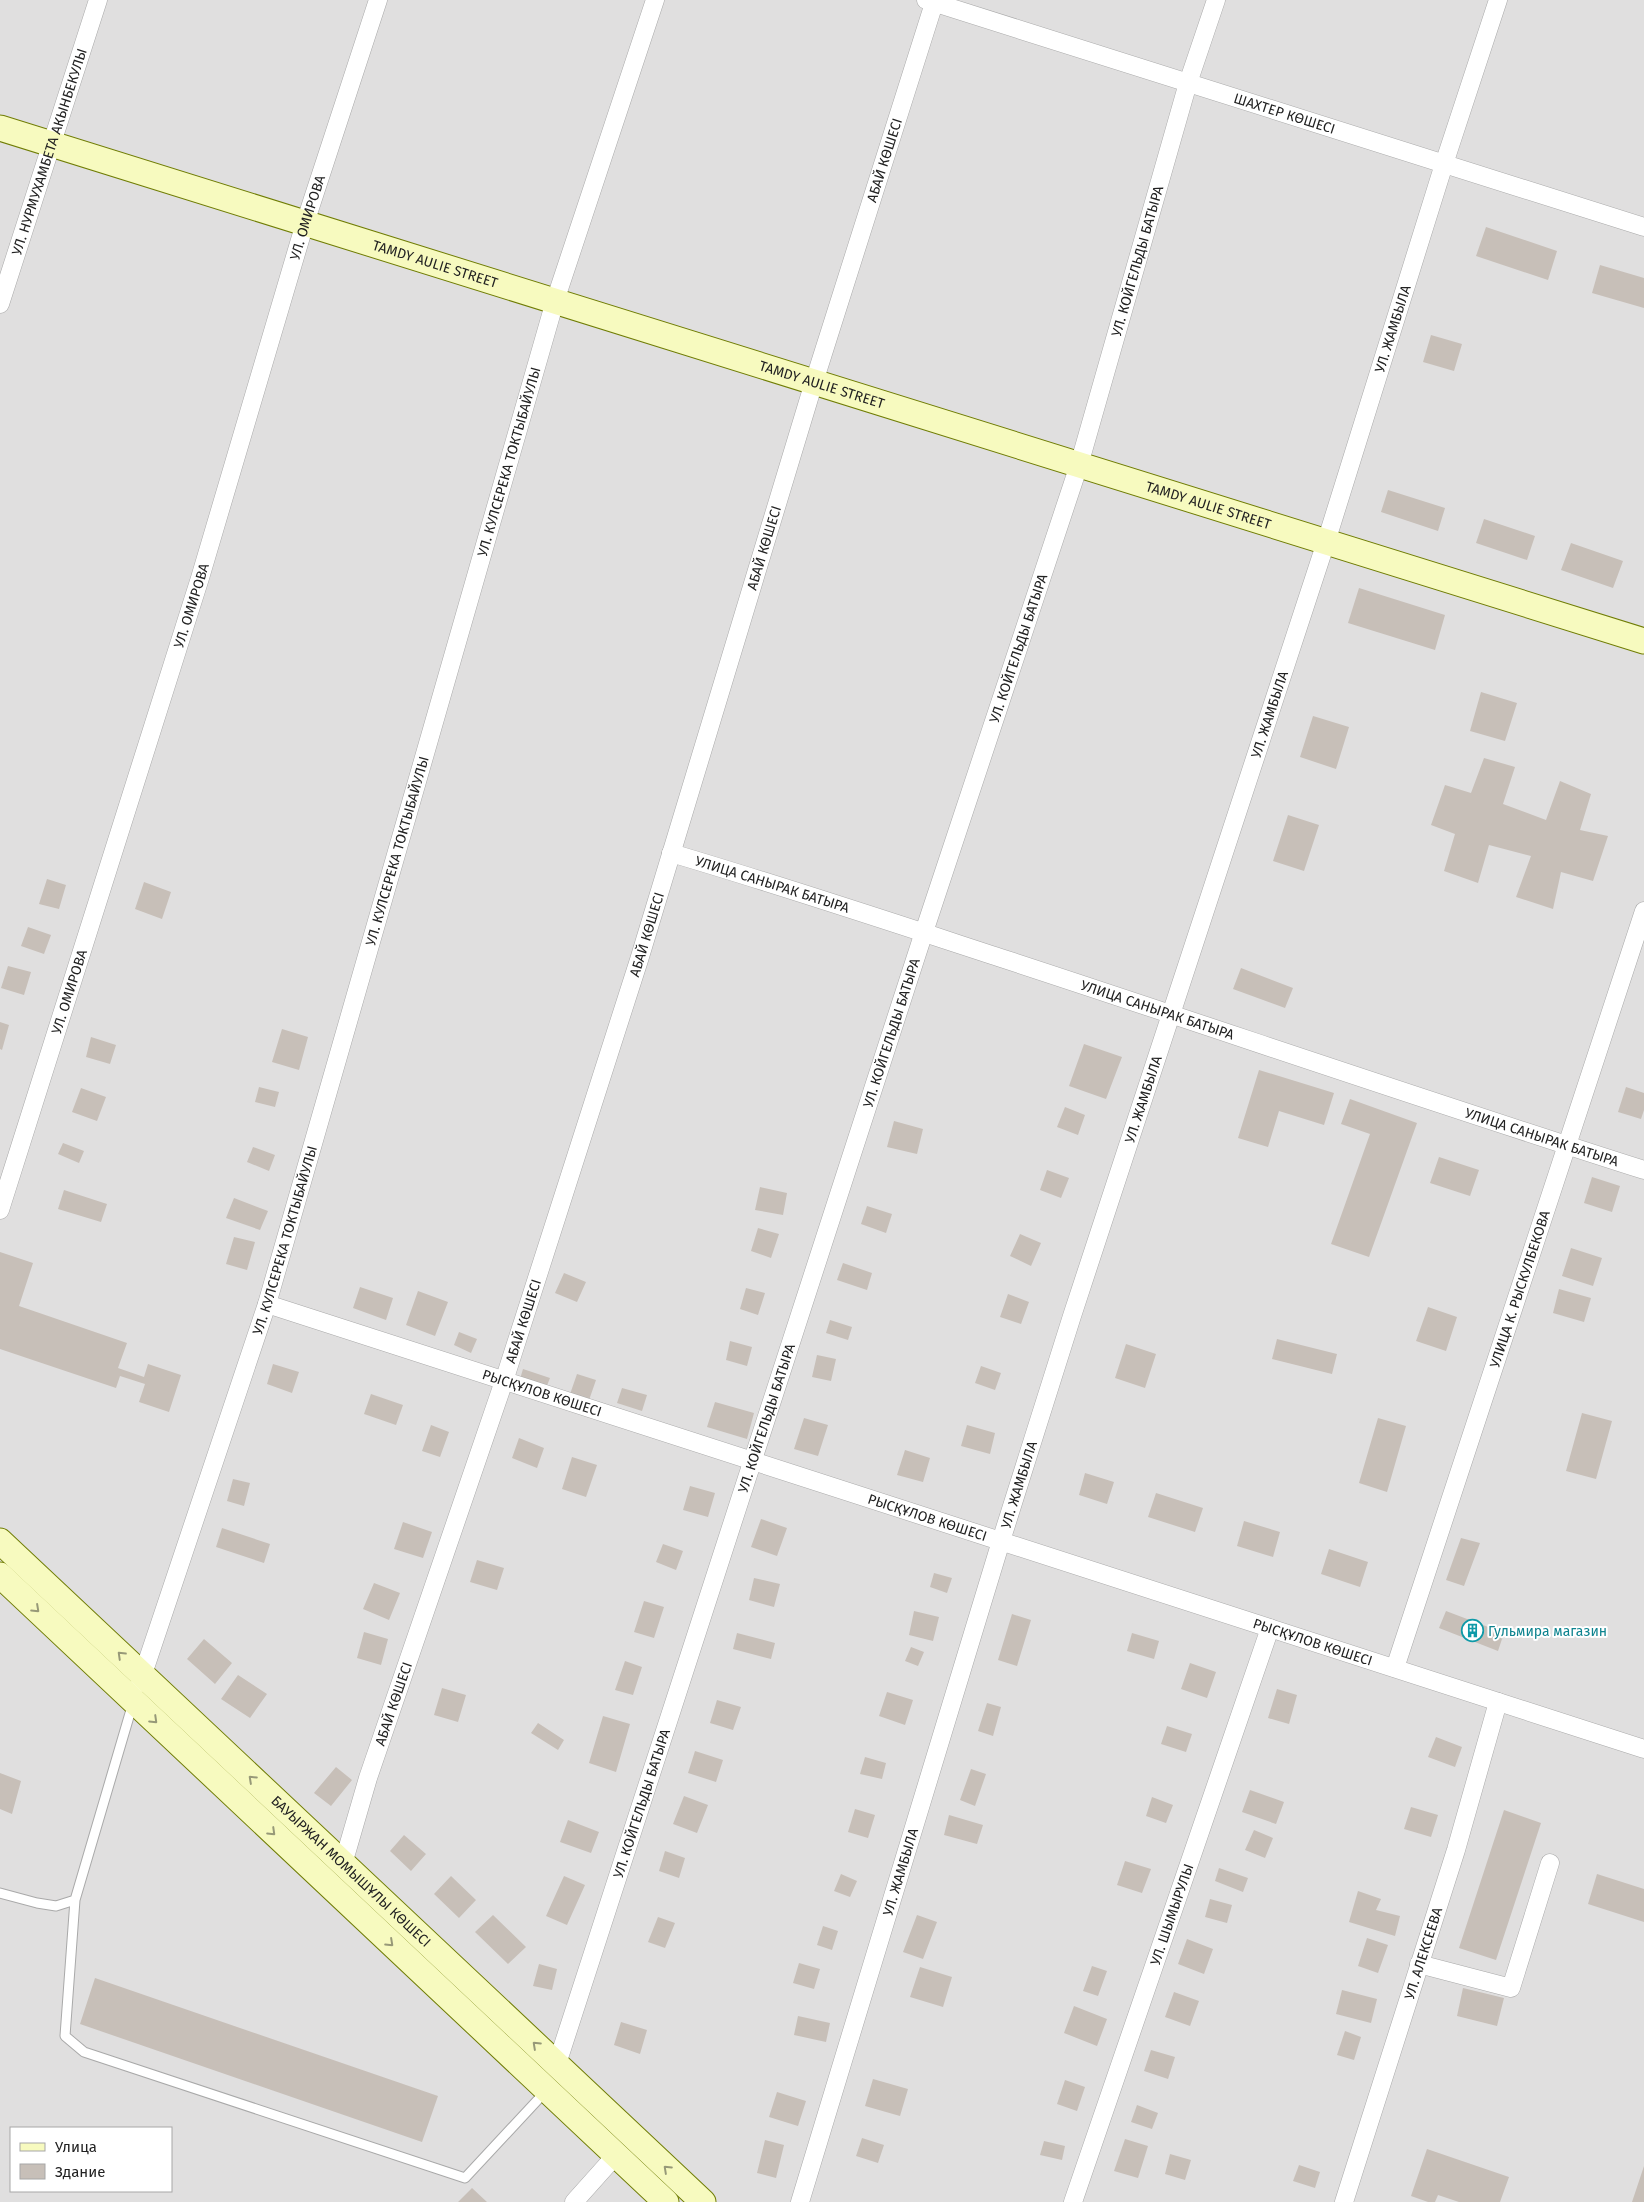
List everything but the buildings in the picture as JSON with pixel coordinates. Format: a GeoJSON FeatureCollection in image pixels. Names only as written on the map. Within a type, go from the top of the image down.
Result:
{"type":"FeatureCollection","features":[{"type":"Feature","properties":{"kind":"street","name":"УЛ. НУРМУХАМБЕТА АКЫНБЕКУЛЫ"},"geometry":{"type":"LineString","coordinates":[[0,304],[98,0]]}},
{"type":"Feature","properties":{"kind":"street","name":"УЛ. ОМИРОВА"},"geometry":{"type":"LineString","coordinates":[[0,1210],[200,578],[305,223],[378,0]]}},
{"type":"Feature","properties":{"kind":"street","name":"УЛ. КУЛСЕРЕКА ТОКТЫБАЙУЛЫ"},"geometry":{"type":"LineString","coordinates":[[134,1700],[267,1304],[555,301],[655,0]]}},
{"type":"Feature","properties":{"kind":"street","name":"УЛ. КОЙГЕЛЬДЫ БАТЫРА"},"geometry":{"type":"LineString","coordinates":[[557,2064],[754,1462],[924,932],[1079,465],[1188,83],[1216,0]]}},
{"type":"Feature","properties":{"kind":"street","name":"УЛ. ЖАМБЫЛА"},"geometry":{"type":"LineString","coordinates":[[800,2202],[1001,1541],[1072,1316],[1326,542],[1444,164],[1498,0]]}},
{"type":"Feature","properties":{"kind":"street","name":"ШАХТЕР КӨШЕСІ"},"geometry":{"type":"LineString","coordinates":[[931,1],[1644,227]]}},
{"type":"Feature","properties":{"kind":"street","name":"АБАЙ КӨШЕСІ"},"geometry":{"type":"LineString","coordinates":[[343,1864],[368,1778],[504,1381],[671,853],[931,1]]}},
{"type":"Feature","properties":{"kind":"street","name":"TAMDY AULIE STREET"},"geometry":{"type":"LineString","coordinates":[[0,128],[1644,641]]}},
{"type":"Feature","properties":{"kind":"street","name":"УЛИЦА САНЫРАК БАТЫРА"},"geometry":{"type":"LineString","coordinates":[[671,853],[924,932],[1433,1103],[1644,1170]]}},
{"type":"Feature","properties":{"kind":"street","name":"УЛИЦА К. РЫСКУЛБЕКОВА"},"geometry":{"type":"LineString","coordinates":[[1395,1668],[1644,910]]}},
{"type":"Feature","properties":{"kind":"street","name":"РЫСҚҰЛОВ КӨШЕСІ"},"geometry":{"type":"LineString","coordinates":[[267,1304],[1644,1749]]}},
{"type":"Feature","properties":{"kind":"street","name":"БАУЫРЖАН МОМЫШҰЛЫ КӨШЕСІ"},"geometry":{"type":"LineString","coordinates":[[0,1541],[703,2202]]}},
{"type":"Feature","properties":{"kind":"street","name":"БАУЫРЖАН МОМЫШҰЛЫ КӨШЕСІ"},"geometry":{"type":"LineString","coordinates":[[0,1575],[666,2202]]}},
{"type":"Feature","properties":{"kind":"street","name":"УЛ. ШЫМЫРУЛЫ"},"geometry":{"type":"LineString","coordinates":[[1072,2202],[1270,1628]]}},
{"type":"Feature","properties":{"kind":"street","name":"УЛ. АЛЕКСЕЕВА"},"geometry":{"type":"LineString","coordinates":[[1344,2202],[1456,1850],[1498,1702]]}},
{"type":"Feature","properties":{"kind":"street"},"geometry":{"type":"LineString","coordinates":[[1420,1964],[1511,1988],[1550,1863]]}},
{"type":"Feature","properties":{"kind":"street"},"geometry":{"type":"LineString","coordinates":[[574,2202],[616,2155]]}},
{"type":"Feature","properties":{"kind":"lane"},"geometry":{"type":"LineString","coordinates":[[134,1700],[75,1900],[65,2036],[84,2052],[464,2178],[547,2090]]}},
{"type":"Feature","properties":{"kind":"lane"},"geometry":{"type":"LineString","coordinates":[[0,1893],[56,1906],[75,1900]]}},
{"type":"Feature","properties":{"kind":"shaded area"},"geometry":{"type":"Polygon","coordinates":[[[0,0],[1644,0],[1644,2202],[0,2202],[0,0]]]}},
{"type":"Feature","properties":{"kind":"place","name":"Гульмира магазин"},"geometry":{"type":"Point","coordinates":[1472,1631]}}]}
